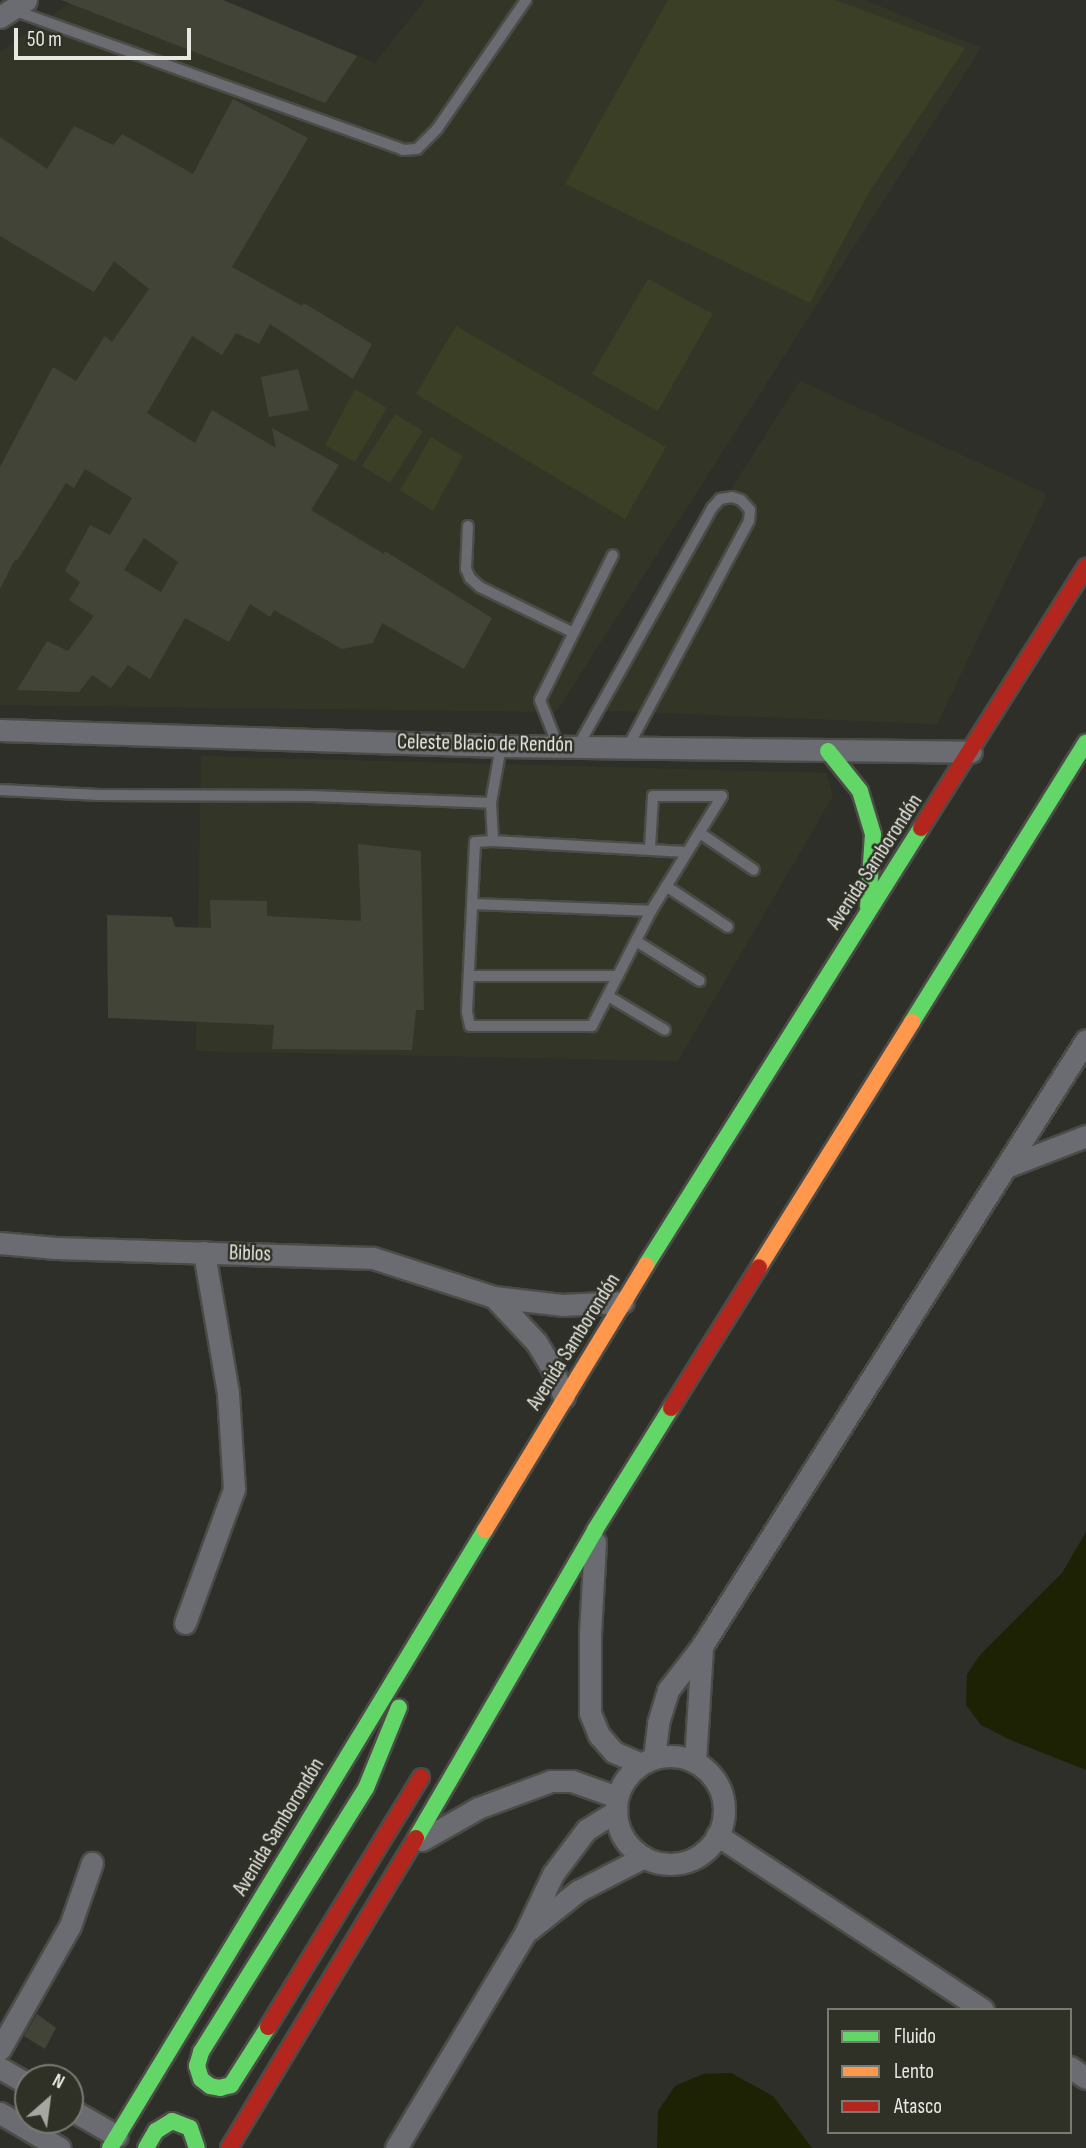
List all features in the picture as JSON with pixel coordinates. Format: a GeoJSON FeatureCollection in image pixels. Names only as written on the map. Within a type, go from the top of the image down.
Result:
{"type":"FeatureCollection","features":[{"type":"Feature","properties":{"kind":"highway","name":"Avenida Samborondón"},"geometry":{"type":"LineString","coordinates":[[114,2142],[564,1397],[1086,567]]}},
{"type":"Feature","properties":{"kind":"highway"},"geometry":{"type":"LineString","coordinates":[[229,2148],[411,1847],[549,1607],[1086,743]]}},
{"type":"Feature","properties":{"kind":"highway"},"geometry":{"type":"LineString","coordinates":[[828,751],[860,791],[873,834],[867,912]]}},
{"type":"Feature","properties":{"kind":"highway"},"geometry":{"type":"LineString","coordinates":[[429,1765],[239,2075],[231,2085],[220,2088],[210,2086],[201,2079],[197,2066],[201,2052],[366,1788],[447,1592]]}},
{"type":"Feature","properties":{"kind":"highway"},"geometry":{"type":"LineString","coordinates":[[483,1689],[549,1607]]}},
{"type":"Feature","properties":{"kind":"highway"},"geometry":{"type":"LineString","coordinates":[[146,2148],[156,2132],[172,2121],[190,2128],[197,2148]]}},
{"type":"Feature","properties":{"kind":"street","name":"Celeste Blacio de Rendón"},"geometry":{"type":"LineString","coordinates":[[0,730],[501,746],[971,752]]}},
{"type":"Feature","properties":{"kind":"street"},"geometry":{"type":"LineString","coordinates":[[596,1530],[590,1634],[590,1713],[599,1735],[614,1752],[647,1761],[681,1757],[695,1762],[715,1781],[721,1794],[722,1822],[717,1836],[694,1858],[677,1863],[660,1863],[645,1857],[624,1838],[616,1804],[622,1784],[647,1761],[668,1690],[702,1646],[1086,1040]]}},
{"type":"Feature","properties":{"kind":"street"},"geometry":{"type":"LineString","coordinates":[[1006,1167],[1086,1136]]}},
{"type":"Feature","properties":{"kind":"street","name":"Biblos"},"geometry":{"type":"LineString","coordinates":[[0,1242],[56,1248],[373,1258],[494,1297],[562,1305],[623,1302]]}},
{"type":"Feature","properties":{"kind":"street"},"geometry":{"type":"LineString","coordinates":[[185,1623],[234,1489],[228,1393],[204,1252]]}},
{"type":"Feature","properties":{"kind":"street","name":"Biblos"},"geometry":{"type":"LineString","coordinates":[[494,1297],[537,1343],[554,1370],[564,1397]]}},
{"type":"Feature","properties":{"kind":"street"},"geometry":{"type":"LineString","coordinates":[[695,1762],[702,1646]]}},
{"type":"Feature","properties":{"kind":"street"},"geometry":{"type":"LineString","coordinates":[[411,1847],[478,1808],[551,1781],[589,1785],[616,1804]]}},
{"type":"Feature","properties":{"kind":"street"},"geometry":{"type":"LineString","coordinates":[[396,2148],[525,1933],[553,1874],[586,1830],[616,1804]]}},
{"type":"Feature","properties":{"kind":"street"},"geometry":{"type":"LineString","coordinates":[[717,1836],[980,2008]]}},
{"type":"Feature","properties":{"kind":"street"},"geometry":{"type":"LineString","coordinates":[[525,1933],[578,1891],[645,1857]]}},
{"type":"Feature","properties":{"kind":"street"},"geometry":{"type":"LineString","coordinates":[[0,2049],[70,1926],[92,1863]]}},
{"type":"Feature","properties":{"kind":"street"},"geometry":{"type":"LineString","coordinates":[[0,2113],[60,2148]]}},
{"type":"Feature","properties":{"kind":"street"},"geometry":{"type":"LineString","coordinates":[[84,2120],[114,2142]]}},
{"type":"Feature","properties":{"kind":"lane"},"geometry":{"type":"LineString","coordinates":[[10,8],[403,150],[417,149],[437,129],[526,0]]}},
{"type":"Feature","properties":{"kind":"lane"},"geometry":{"type":"LineString","coordinates":[[613,555],[540,700],[568,746],[712,508],[720,499],[732,497],[741,500],[750,510],[749,521],[628,747]]}},
{"type":"Feature","properties":{"kind":"lane"},"geometry":{"type":"LineString","coordinates":[[468,526],[466,569],[470,578],[480,587],[572,632]]}},
{"type":"Feature","properties":{"kind":"lane"},"geometry":{"type":"LineString","coordinates":[[493,841],[491,803],[501,746]]}},
{"type":"Feature","properties":{"kind":"lane"},"geometry":{"type":"LineString","coordinates":[[0,790],[99,795],[312,796],[491,803]]}},
{"type":"Feature","properties":{"kind":"lane"},"geometry":{"type":"LineString","coordinates":[[650,848],[653,796],[722,796],[651,911],[592,1026],[470,1026],[469,976],[475,842],[650,848],[686,852]]}},
{"type":"Feature","properties":{"kind":"lane"},"geometry":{"type":"LineString","coordinates":[[700,833],[754,870]]}},
{"type":"Feature","properties":{"kind":"lane"},"geometry":{"type":"LineString","coordinates":[[666,886],[728,927]]}},
{"type":"Feature","properties":{"kind":"lane"},"geometry":{"type":"LineString","coordinates":[[472,904],[651,911]]}},
{"type":"Feature","properties":{"kind":"lane"},"geometry":{"type":"LineString","coordinates":[[636,941],[700,981]]}},
{"type":"Feature","properties":{"kind":"lane"},"geometry":{"type":"LineString","coordinates":[[469,976],[618,976]]}},
{"type":"Feature","properties":{"kind":"lane"},"geometry":{"type":"LineString","coordinates":[[608,996],[665,1030]]}},
{"type":"Feature","properties":{"kind":"shaded area"},"geometry":{"type":"Polygon","coordinates":[[[74,0],[223,0],[375,63],[425,0],[865,0],[981,48],[556,712],[0,705],[0,52],[74,0]]]}},
{"type":"Feature","properties":{"kind":"shaded area"},"geometry":{"type":"Polygon","coordinates":[[[668,0],[835,0],[965,48],[871,189],[810,303],[565,184],[668,0]]]}},
{"type":"Feature","properties":{"kind":"shaded area"},"geometry":{"type":"Polygon","coordinates":[[[648,279],[713,314],[658,411],[592,374],[648,279]]]}},
{"type":"Feature","properties":{"kind":"shaded area"},"geometry":{"type":"Polygon","coordinates":[[[456,326],[666,447],[625,519],[416,394],[456,326]]]}},
{"type":"Feature","properties":{"kind":"shaded area"},"geometry":{"type":"Polygon","coordinates":[[[800,381],[1047,494],[937,724],[590,710],[800,381]]]}},
{"type":"Feature","properties":{"kind":"shaded area"},"geometry":{"type":"Polygon","coordinates":[[[355,389],[387,408],[355,462],[325,445],[355,389]]]}},
{"type":"Feature","properties":{"kind":"shaded area"},"geometry":{"type":"Polygon","coordinates":[[[395,414],[423,431],[390,483],[362,466],[395,414]]]}},
{"type":"Feature","properties":{"kind":"shaded area"},"geometry":{"type":"Polygon","coordinates":[[[431,437],[463,456],[433,511],[400,490],[431,437]]]}},
{"type":"Feature","properties":{"kind":"shaded area"},"geometry":{"type":"Polygon","coordinates":[[[201,756],[826,773],[833,796],[678,1061],[196,1051],[201,756]]]}},
{"type":"Feature","properties":{"kind":"shaded area"},"geometry":{"type":"Polygon","coordinates":[[[1086,1532],[1086,1770],[1008,1739],[981,1725],[966,1705],[967,1674],[980,1655],[1062,1573],[1086,1532]]]}},
{"type":"Feature","properties":{"kind":"shaded area"},"geometry":{"type":"Polygon","coordinates":[[[731,2073],[773,2096],[812,2148],[657,2148],[658,2111],[675,2086],[703,2074],[731,2073]]]}},
{"type":"Feature","properties":{"kind":"building"},"geometry":{"type":"Polygon","coordinates":[[[61,0],[223,0],[357,56],[325,103],[61,0]]]}},
{"type":"Feature","properties":{"kind":"building"},"geometry":{"type":"Polygon","coordinates":[[[233,99],[308,138],[232,267],[302,306],[304,303],[372,344],[353,379],[270,324],[259,344],[236,333],[222,355],[192,336],[147,413],[195,443],[212,410],[276,448],[272,428],[339,465],[311,510],[384,554],[385,551],[492,618],[464,669],[382,623],[373,643],[342,649],[274,610],[270,617],[250,604],[229,642],[185,618],[150,679],[128,665],[111,688],[92,675],[79,692],[17,690],[47,641],[68,651],[94,616],[69,600],[80,582],[65,571],[90,525],[110,535],[132,498],[85,469],[74,488],[66,483],[17,561],[15,559],[0,589],[0,467],[53,367],[76,381],[105,336],[112,342],[149,289],[114,261],[94,292],[0,236],[0,137],[47,169],[74,126],[113,145],[122,134],[193,174],[233,99]],[[144,538],[124,570],[161,592],[178,562],[144,538]]]}},
{"type":"Feature","properties":{"kind":"building"},"geometry":{"type":"Polygon","coordinates":[[[298,369],[309,410],[269,417],[261,377],[298,369]]]}},
{"type":"Feature","properties":{"kind":"building"},"geometry":{"type":"Polygon","coordinates":[[[358,844],[421,851],[424,1010],[416,1010],[412,1050],[272,1049],[274,1025],[108,1018],[107,915],[172,917],[175,927],[211,928],[210,900],[267,901],[267,916],[361,921],[358,844]]]}},
{"type":"Feature","properties":{"kind":"building"},"geometry":{"type":"Polygon","coordinates":[[[37,2014],[56,2028],[45,2049],[24,2036],[37,2014]]]}},
{"type":"Feature","properties":{"kind":"traffic: fast"},"geometry":{"type":"LineString","coordinates":[[912,1022],[1086,743]]}},
{"type":"Feature","properties":{"kind":"traffic: fast"},"geometry":{"type":"LineString","coordinates":[[828,751],[860,791],[873,834],[868,907]]}},
{"type":"Feature","properties":{"kind":"traffic: fast"},"geometry":{"type":"LineString","coordinates":[[646,1265],[921,828]]}},
{"type":"Feature","properties":{"kind":"traffic: fast"},"geometry":{"type":"LineString","coordinates":[[416,1838],[595,1530],[671,1408]]}},
{"type":"Feature","properties":{"kind":"traffic: fast"},"geometry":{"type":"LineString","coordinates":[[110,2148],[485,1530]]}},
{"type":"Feature","properties":{"kind":"traffic: fast"},"geometry":{"type":"LineString","coordinates":[[268,2027],[231,2085],[220,2088],[210,2086],[201,2079],[197,2066],[201,2052],[366,1788],[399,1707]]}},
{"type":"Feature","properties":{"kind":"traffic: fast"},"geometry":{"type":"LineString","coordinates":[[146,2148],[156,2131],[172,2121],[190,2128],[197,2148]]}},
{"type":"Feature","properties":{"kind":"traffic: slow"},"geometry":{"type":"LineString","coordinates":[[759,1267],[912,1022]]}},
{"type":"Feature","properties":{"kind":"traffic: slow"},"geometry":{"type":"LineString","coordinates":[[485,1530],[646,1265]]}},
{"type":"Feature","properties":{"kind":"traffic: jam"},"geometry":{"type":"LineString","coordinates":[[921,828],[1086,567]]}},
{"type":"Feature","properties":{"kind":"traffic: jam"},"geometry":{"type":"LineString","coordinates":[[671,1408],[759,1267]]}},
{"type":"Feature","properties":{"kind":"traffic: jam"},"geometry":{"type":"LineString","coordinates":[[268,2027],[421,1777]]}},
{"type":"Feature","properties":{"kind":"traffic: jam"},"geometry":{"type":"LineString","coordinates":[[229,2148],[416,1838]]}}]}
